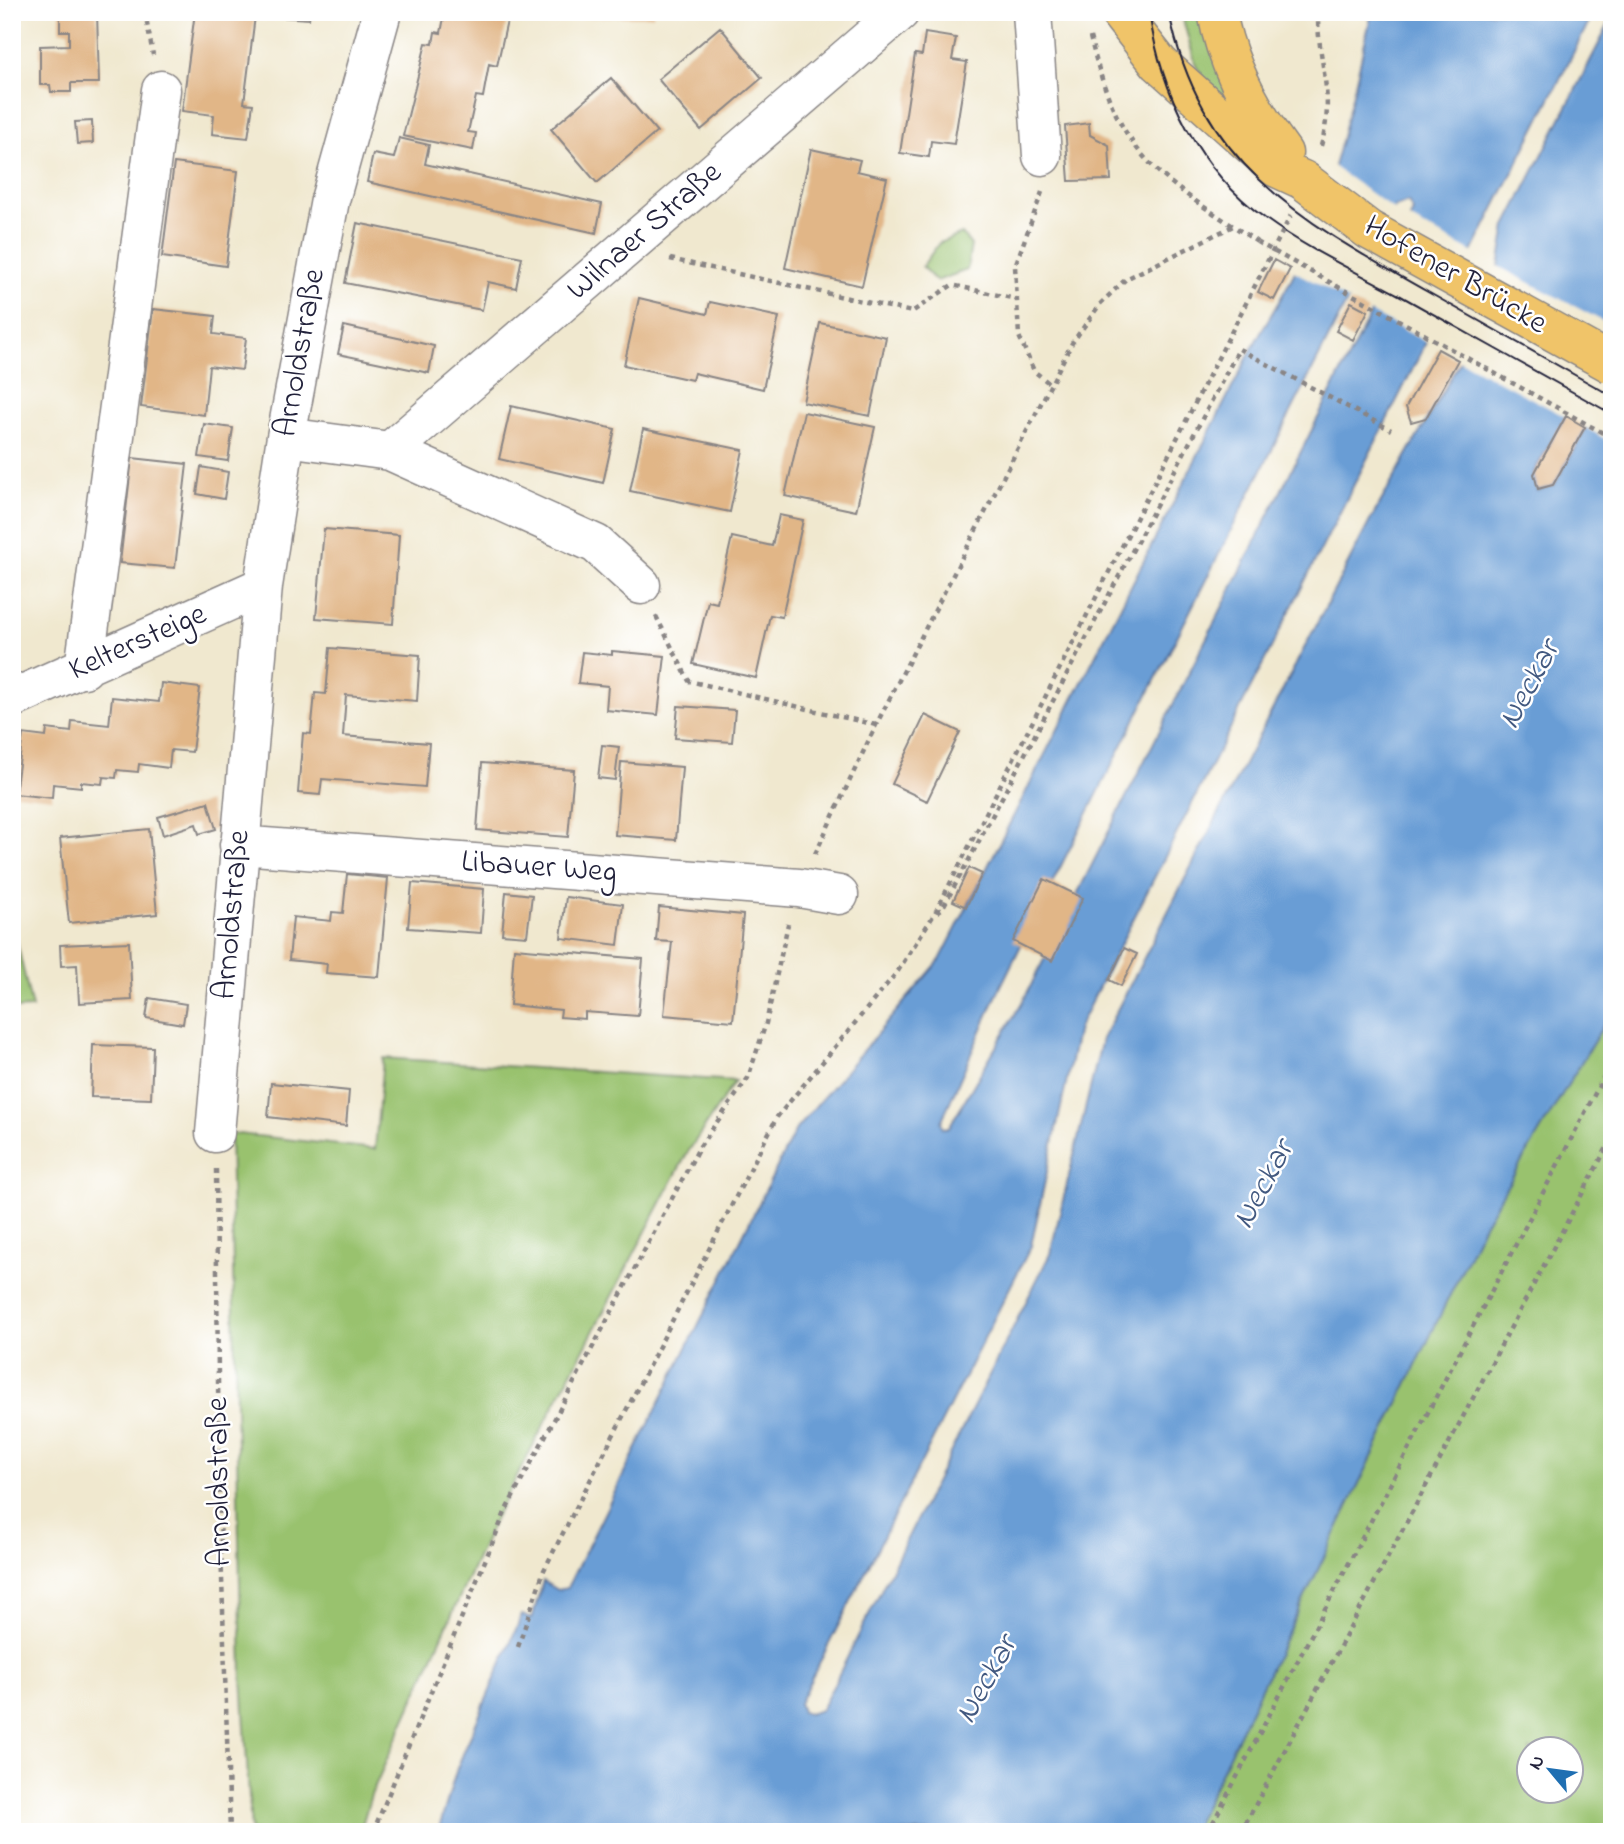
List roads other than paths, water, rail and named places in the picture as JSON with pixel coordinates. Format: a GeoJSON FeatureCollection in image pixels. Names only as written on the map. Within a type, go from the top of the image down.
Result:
{"type":"FeatureCollection","features":[{"type":"Feature","properties":{"kind":"main road"},"geometry":{"type":"LineString","coordinates":[[1217,12],[1221,33],[1252,108],[1294,172]]}},
{"type":"Feature","properties":{"kind":"main road"},"geometry":{"type":"LineString","coordinates":[[1104,23],[1159,63],[1294,172]]}},
{"type":"Feature","properties":{"kind":"main road","name":"Hofener Brücke"},"geometry":{"type":"LineString","coordinates":[[1294,172],[1370,230],[1612,365]]}},
{"type":"Feature","properties":{"kind":"street","name":"Arnoldstraße"},"geometry":{"type":"LineString","coordinates":[[215,1133],[263,586],[286,437],[330,200],[382,12]]}},
{"type":"Feature","properties":{"kind":"street","name":"Wilnaer Straße"},"geometry":{"type":"LineString","coordinates":[[390,451],[900,12]]}},
{"type":"Feature","properties":{"kind":"street"},"geometry":{"type":"LineString","coordinates":[[1032,12],[1042,156]]}},
{"type":"Feature","properties":{"kind":"street"},"geometry":{"type":"LineString","coordinates":[[84,669],[161,90]]}},
{"type":"Feature","properties":{"kind":"street"},"geometry":{"type":"LineString","coordinates":[[286,437],[390,451],[596,544],[641,585]]}},
{"type":"Feature","properties":{"kind":"street","name":"Keltersteige"},"geometry":{"type":"LineString","coordinates":[[12,699],[84,669],[263,586]]}},
{"type":"Feature","properties":{"kind":"street","name":"Libauer Weg"},"geometry":{"type":"LineString","coordinates":[[239,845],[799,888],[839,895]]}},
{"type":"Feature","properties":{"kind":"water","name":"Neckar"},"geometry":{"type":"Polygon","coordinates":[[[1372,12],[1594,12],[1078,1028],[1031,1246],[799,1703],[802,1712],[808,1714],[821,1710],[1050,1254],[1102,1039],[1370,521],[1460,361],[1498,272],[1506,226],[1612,18],[1612,335],[1533,474],[1537,491],[1554,485],[1612,382],[1612,1011],[1482,1228],[1192,1832],[438,1832],[457,1768],[522,1615],[532,1619],[543,1581],[558,1590],[567,1588],[796,1129],[940,960],[1258,337],[1285,291],[1312,233],[1333,171],[1372,12]],[[1408,202],[1395,207],[999,990],[941,1122],[943,1128],[949,1127],[1024,999],[1371,313],[1413,211],[1408,202]]]}},
{"type":"Feature","properties":{"kind":"tram line"},"geometry":{"type":"LineString","coordinates":[[1149,12],[1163,72],[1186,128],[1202,153],[1242,199],[1266,219],[1314,250],[1612,414]]}},
{"type":"Feature","properties":{"kind":"tram line"},"geometry":{"type":"LineString","coordinates":[[1169,12],[1184,65],[1205,110],[1231,149],[1262,182],[1298,212],[1337,239],[1612,396]]}}]}
